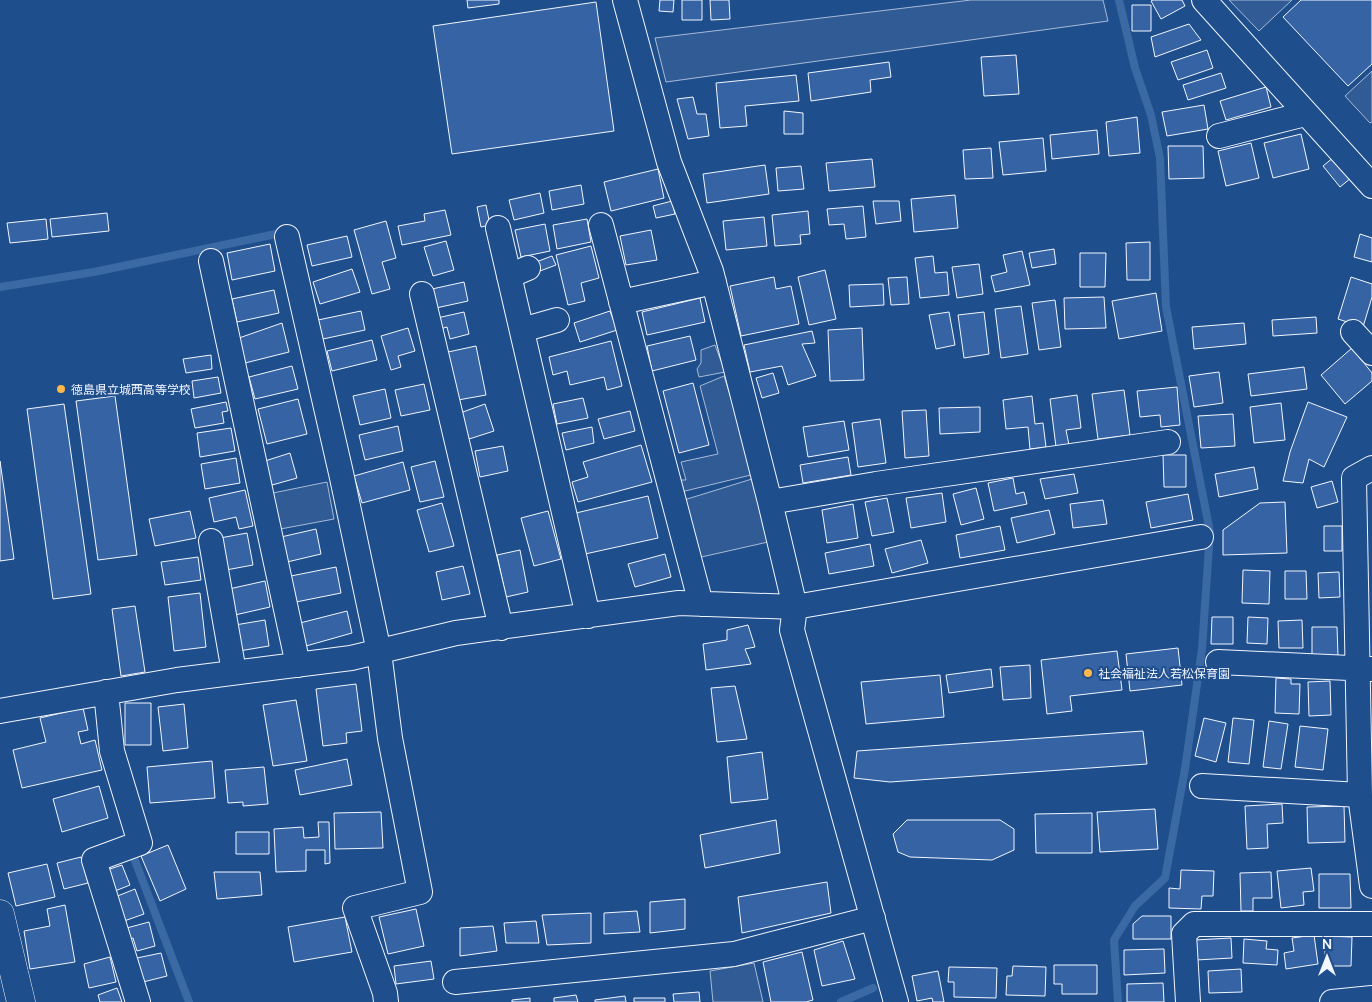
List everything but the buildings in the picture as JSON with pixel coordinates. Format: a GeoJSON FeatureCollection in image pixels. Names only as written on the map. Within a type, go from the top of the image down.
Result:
{"type":"FeatureCollection","features":[{"type":"Feature","properties":{"kind":"main road"},"geometry":{"type":"LineString","coordinates":[[0,914],[21,1002]]}},
{"type":"Feature","properties":{"kind":"street"},"geometry":{"type":"LineString","coordinates":[[625,0],[669,162],[714,282],[795,607],[792,630],[896,1002]]}},
{"type":"Feature","properties":{"kind":"street"},"geometry":{"type":"LineString","coordinates":[[1204,0],[1372,186]]}},
{"type":"Feature","properties":{"kind":"street"},"geometry":{"type":"LineString","coordinates":[[1219,136],[1305,114]]}},
{"type":"Feature","properties":{"kind":"street"},"geometry":{"type":"LineString","coordinates":[[601,225],[701,604]]}},
{"type":"Feature","properties":{"kind":"street"},"geometry":{"type":"LineString","coordinates":[[498,228],[519,272],[522,330],[588,616]]}},
{"type":"Feature","properties":{"kind":"street"},"geometry":{"type":"LineString","coordinates":[[287,237],[341,473],[379,652],[390,738],[420,892],[355,908],[385,993],[386,1002]]}},
{"type":"Feature","properties":{"kind":"street"},"geometry":{"type":"LineString","coordinates":[[211,262],[298,665]]}},
{"type":"Feature","properties":{"kind":"street"},"geometry":{"type":"LineString","coordinates":[[621,302],[714,282]]}},
{"type":"Feature","properties":{"kind":"street"},"geometry":{"type":"LineString","coordinates":[[422,294],[501,628]]}},
{"type":"Feature","properties":{"kind":"street"},"geometry":{"type":"LineString","coordinates":[[522,330],[557,320]]}},
{"type":"Feature","properties":{"kind":"street"},"geometry":{"type":"LineString","coordinates":[[1353,332],[1372,353]]}},
{"type":"Feature","properties":{"kind":"street"},"geometry":{"type":"LineString","coordinates":[[770,502],[876,484],[1168,442]]}},
{"type":"Feature","properties":{"kind":"street"},"geometry":{"type":"LineString","coordinates":[[1372,468],[1354,478],[1363,551],[1365,669],[1360,795],[1372,886]]}},
{"type":"Feature","properties":{"kind":"street"},"geometry":{"type":"LineString","coordinates":[[0,711],[177,680],[351,658],[456,633],[679,603],[795,607],[1200,537]]}},
{"type":"Feature","properties":{"kind":"street"},"geometry":{"type":"LineString","coordinates":[[211,541],[234,672]]}},
{"type":"Feature","properties":{"kind":"street"},"geometry":{"type":"LineString","coordinates":[[1218,662],[1365,669]]}},
{"type":"Feature","properties":{"kind":"street"},"geometry":{"type":"LineString","coordinates":[[106,692],[112,751],[140,843],[94,860],[138,1002]]}},
{"type":"Feature","properties":{"kind":"street"},"geometry":{"type":"LineString","coordinates":[[1202,786],[1360,795]]}},
{"type":"Feature","properties":{"kind":"street"},"geometry":{"type":"LineString","coordinates":[[455,982],[734,954],[873,918]]}},
{"type":"Feature","properties":{"kind":"street"},"geometry":{"type":"LineString","coordinates":[[1188,1002],[1184,934],[1194,924],[1372,924]]}},
{"type":"Feature","properties":{"kind":"street"},"geometry":{"type":"LineString","coordinates":[[1332,1002],[1372,998]]}},
{"type":"Feature","properties":{"kind":"shaded area"},"geometry":{"type":"Polygon","coordinates":[[[971,0],[1103,0],[1108,21],[666,82],[655,38],[971,0]]]}},
{"type":"Feature","properties":{"kind":"shaded area"},"geometry":{"type":"Polygon","coordinates":[[[1229,0],[1292,0],[1259,31],[1229,0]]]}},
{"type":"Feature","properties":{"kind":"shaded area"},"geometry":{"type":"Polygon","coordinates":[[[1372,71],[1372,122],[1370,123],[1345,96],[1372,71]]]}},
{"type":"Feature","properties":{"kind":"shaded area"},"geometry":{"type":"Polygon","coordinates":[[[715,345],[725,372],[699,377],[697,369],[701,363],[701,350],[715,345]]]}},
{"type":"Feature","properties":{"kind":"shaded area"},"geometry":{"type":"Polygon","coordinates":[[[724,376],[755,474],[681,492],[678,480],[686,480],[681,462],[718,454],[700,386],[724,376]]]}},
{"type":"Feature","properties":{"kind":"shaded area"},"geometry":{"type":"Polygon","coordinates":[[[752,479],[768,542],[697,558],[684,500],[752,479]]]}},
{"type":"Feature","properties":{"kind":"shaded area"},"geometry":{"type":"Polygon","coordinates":[[[327,482],[334,519],[275,530],[268,494],[327,482]]]}},
{"type":"Feature","properties":{"kind":"shaded area"},"geometry":{"type":"Polygon","coordinates":[[[754,963],[763,1002],[713,1002],[710,971],[754,963]]]}},
{"type":"Feature","properties":{"kind":"waterway"},"geometry":{"type":"LineString","coordinates":[[1118,1002],[1114,940],[1135,906],[1165,878],[1185,769],[1202,649],[1210,532],[1166,307],[1160,158],[1151,115],[1135,68],[1119,0]]}},
{"type":"Feature","properties":{"kind":"waterway"},"geometry":{"type":"LineString","coordinates":[[0,287],[94,272],[276,234]]}},
{"type":"Feature","properties":{"kind":"waterway"},"geometry":{"type":"LineString","coordinates":[[134,858],[189,1002]]}},
{"type":"Feature","properties":{"kind":"waterway"},"geometry":{"type":"LineString","coordinates":[[841,1002],[873,988]]}},
{"type":"Feature","properties":{"kind":"place","name":"徳島県立城西高等学校"},"geometry":{"type":"Point","coordinates":[61,389]}},
{"type":"Feature","properties":{"kind":"place","name":"社会福祉法人若松保育園"},"geometry":{"type":"Point","coordinates":[1088,673]}}]}
